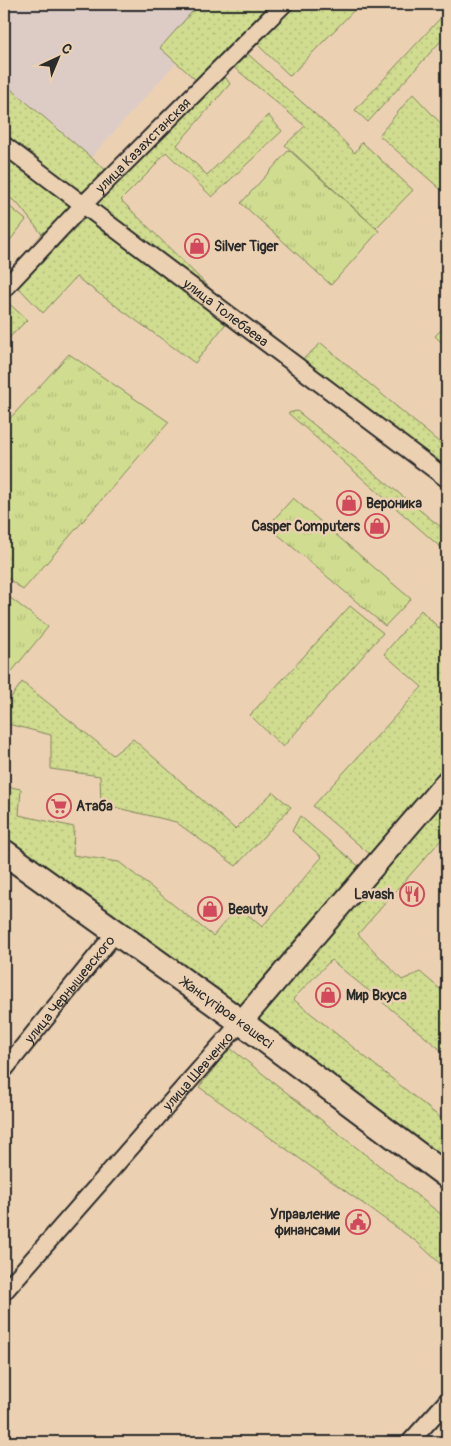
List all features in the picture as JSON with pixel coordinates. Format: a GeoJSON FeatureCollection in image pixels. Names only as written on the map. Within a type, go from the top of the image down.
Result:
{"type":"FeatureCollection","features":[{"type":"Feature","properties":{"kind":"main road","name":"Жансүгіров көшесі"},"geometry":{"type":"LineString","coordinates":[[4,852],[241,1022],[447,1176]]}},
{"type":"Feature","properties":{"kind":"street","name":"улица Казахстанская"},"geometry":{"type":"LineString","coordinates":[[4,289],[82,205],[284,4]]}},
{"type":"Feature","properties":{"kind":"street","name":"улица Толебаева"},"geometry":{"type":"LineString","coordinates":[[4,145],[447,479]]}},
{"type":"Feature","properties":{"kind":"street","name":"улица Шевченко"},"geometry":{"type":"LineString","coordinates":[[4,1292],[241,1022],[447,781]]}},
{"type":"Feature","properties":{"kind":"street","name":"улица Чернышевского"},"geometry":{"type":"LineString","coordinates":[[4,1070],[116,932]]}},
{"type":"Feature","properties":{"kind":"street"},"geometry":{"type":"LineString","coordinates":[[410,1442],[447,1401]]}},
{"type":"Feature","properties":{"kind":"shaded area"},"geometry":{"type":"Polygon","coordinates":[[[4,4],[229,4],[77,173],[4,118],[4,4]]]}},
{"type":"Feature","properties":{"kind":"green space"},"geometry":{"type":"Polygon","coordinates":[[[199,4],[268,4],[272,7],[196,80],[160,48],[199,4]]]}},
{"type":"Feature","properties":{"kind":"green space"},"geometry":{"type":"Polygon","coordinates":[[[296,4],[360,4],[290,76],[257,44],[296,4]]]}},
{"type":"Feature","properties":{"kind":"green space"},"geometry":{"type":"Polygon","coordinates":[[[447,11],[447,34],[368,122],[355,110],[447,11]]]}},
{"type":"Feature","properties":{"kind":"green space"},"geometry":{"type":"Polygon","coordinates":[[[240,47],[333,130],[355,153],[362,142],[413,190],[376,228],[285,145],[305,126],[231,65],[240,47]]]}},
{"type":"Feature","properties":{"kind":"green space"},"geometry":{"type":"Polygon","coordinates":[[[224,75],[230,84],[177,145],[207,175],[268,115],[282,131],[212,197],[166,152],[121,200],[228,306],[93,204],[224,75]]]}},
{"type":"Feature","properties":{"kind":"green space"},"geometry":{"type":"Polygon","coordinates":[[[4,83],[108,172],[79,194],[4,133],[4,83]]]}},
{"type":"Feature","properties":{"kind":"green space"},"geometry":{"type":"Polygon","coordinates":[[[413,94],[447,130],[447,195],[379,135],[413,94]]]}},
{"type":"Feature","properties":{"kind":"green space"},"geometry":{"type":"Polygon","coordinates":[[[289,150],[379,231],[331,285],[241,203],[289,150]]]}},
{"type":"Feature","properties":{"kind":"green space"},"geometry":{"type":"Polygon","coordinates":[[[4,154],[73,208],[44,237],[18,204],[4,193],[4,154]]]}},
{"type":"Feature","properties":{"kind":"green space"},"geometry":{"type":"Polygon","coordinates":[[[4,202],[26,220],[4,248],[4,202]]]}},
{"type":"Feature","properties":{"kind":"green space"},"geometry":{"type":"Polygon","coordinates":[[[85,218],[227,322],[195,363],[76,277],[43,313],[18,287],[85,218]]]}},
{"type":"Feature","properties":{"kind":"green space"},"geometry":{"type":"Polygon","coordinates":[[[4,299],[27,320],[4,343],[4,299]]]}},
{"type":"Feature","properties":{"kind":"green space"},"geometry":{"type":"Polygon","coordinates":[[[447,324],[447,348],[435,336],[447,324]]]}},
{"type":"Feature","properties":{"kind":"green space"},"geometry":{"type":"Polygon","coordinates":[[[321,343],[447,449],[447,470],[302,360],[321,343]]]}},
{"type":"Feature","properties":{"kind":"green space"},"geometry":{"type":"Polygon","coordinates":[[[69,354],[169,422],[23,590],[4,575],[4,425],[69,354]]]}},
{"type":"Feature","properties":{"kind":"green space"},"geometry":{"type":"Polygon","coordinates":[[[297,411],[447,532],[447,553],[288,413],[297,411]]]}},
{"type":"Feature","properties":{"kind":"green space"},"geometry":{"type":"Polygon","coordinates":[[[293,498],[411,599],[385,626],[268,526],[293,498]]]}},
{"type":"Feature","properties":{"kind":"green space"},"geometry":{"type":"Polygon","coordinates":[[[4,593],[48,627],[4,681],[4,593]]]}},
{"type":"Feature","properties":{"kind":"green space"},"geometry":{"type":"Polygon","coordinates":[[[350,606],[383,633],[283,747],[250,715],[350,606]]]}},
{"type":"Feature","properties":{"kind":"green space"},"geometry":{"type":"Polygon","coordinates":[[[421,610],[447,636],[447,770],[371,855],[313,806],[422,687],[384,654],[421,610]]]}},
{"type":"Feature","properties":{"kind":"green space"},"geometry":{"type":"Polygon","coordinates":[[[22,682],[113,755],[133,739],[235,829],[273,792],[291,807],[236,866],[176,822],[101,804],[100,776],[51,769],[51,735],[4,723],[4,708],[22,682]]]}},
{"type":"Feature","properties":{"kind":"green space"},"geometry":{"type":"Polygon","coordinates":[[[4,786],[21,789],[19,815],[74,827],[73,855],[119,862],[213,936],[238,906],[262,927],[322,857],[292,831],[300,816],[362,869],[237,1011],[4,843],[4,786]]]}},
{"type":"Feature","properties":{"kind":"green space"},"geometry":{"type":"Polygon","coordinates":[[[447,793],[447,833],[358,934],[402,980],[420,972],[447,995],[447,1055],[331,960],[293,999],[447,1123],[447,1166],[253,1020],[447,793]]]}},
{"type":"Feature","properties":{"kind":"green space"},"geometry":{"type":"Polygon","coordinates":[[[230,1048],[447,1219],[447,1270],[417,1242],[199,1087],[230,1048]]]}},
{"type":"Feature","properties":{"kind":"place","name":"Silver Tiger"},"geometry":{"type":"Point","coordinates":[197,246]}},
{"type":"Feature","properties":{"kind":"place","name":"Вероника"},"geometry":{"type":"Point","coordinates":[349,503]}},
{"type":"Feature","properties":{"kind":"place","name":"Casper Computers"},"geometry":{"type":"Point","coordinates":[377,526]}},
{"type":"Feature","properties":{"kind":"place","name":"Атаба"},"geometry":{"type":"Point","coordinates":[59,806]}},
{"type":"Feature","properties":{"kind":"place","name":"Lavash"},"geometry":{"type":"Point","coordinates":[412,894]}},
{"type":"Feature","properties":{"kind":"place","name":"Beauty"},"geometry":{"type":"Point","coordinates":[210,909]}},
{"type":"Feature","properties":{"kind":"place","name":"Мир Вкуса"},"geometry":{"type":"Point","coordinates":[328,995]}},
{"type":"Feature","properties":{"kind":"place","name":"Управление финансами"},"geometry":{"type":"Point","coordinates":[358,1222]}}]}
